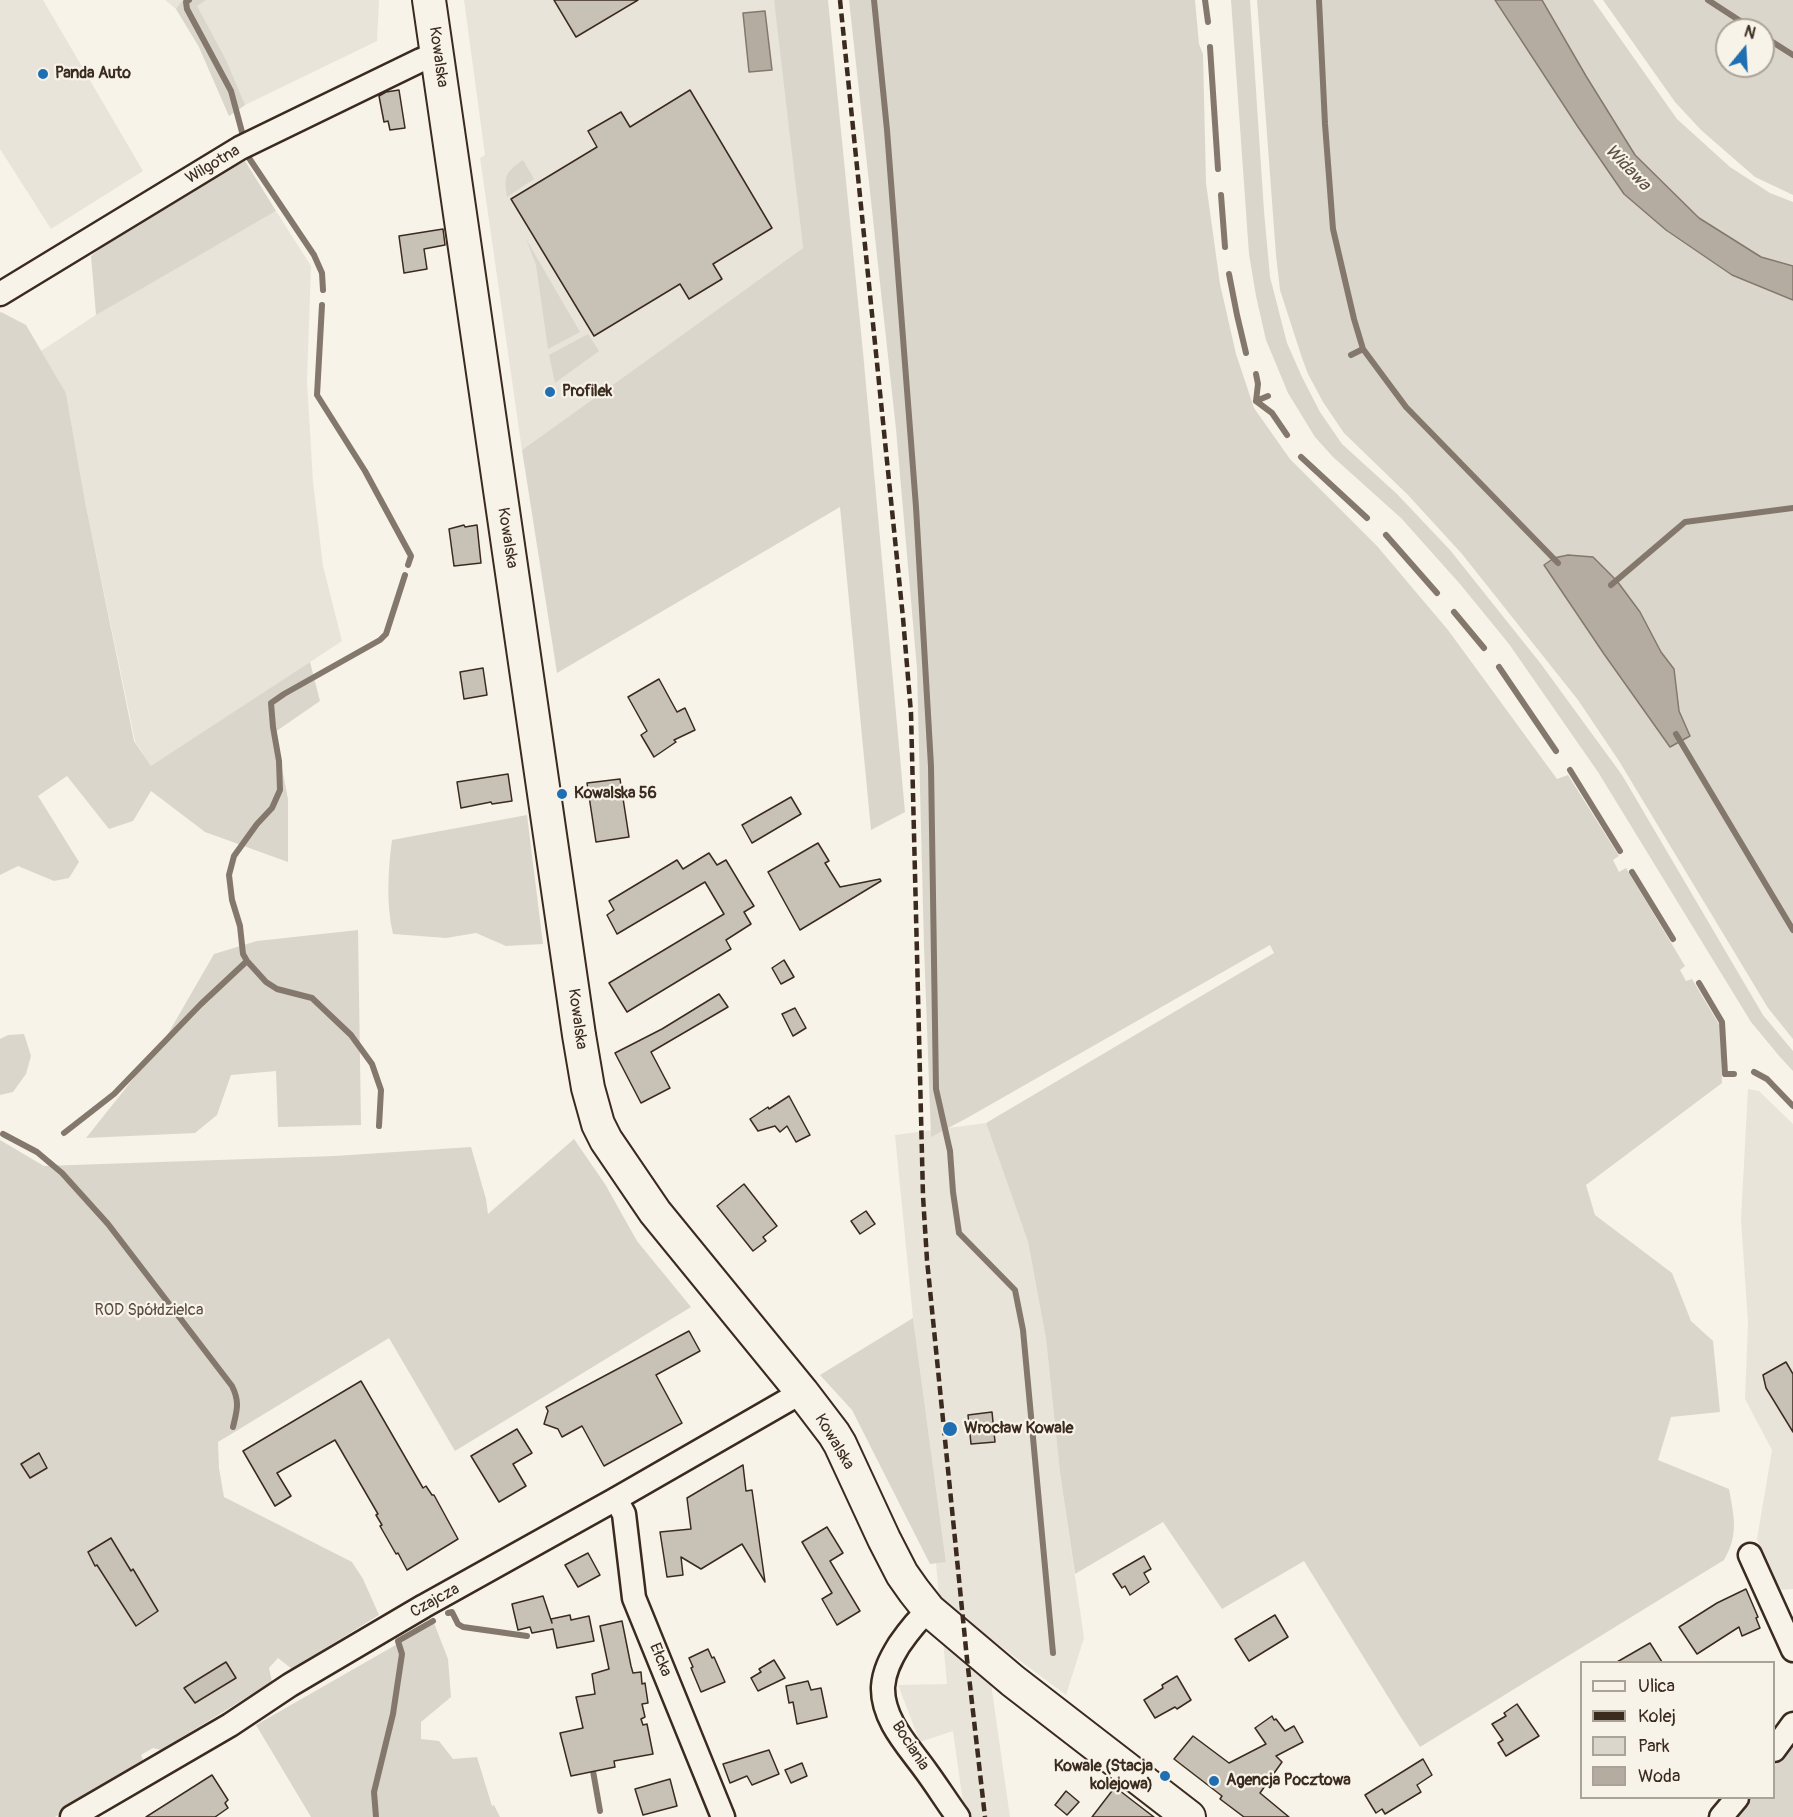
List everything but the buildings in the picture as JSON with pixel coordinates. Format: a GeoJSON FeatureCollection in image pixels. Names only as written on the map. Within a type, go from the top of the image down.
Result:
{"type":"FeatureCollection","features":[{"type":"Feature","properties":{"kind":"street","name":"Kowalska"},"geometry":{"type":"LineString","coordinates":[[429,0],[579,1035],[588,1088],[606,1140],[655,1212],[802,1392],[837,1440],[902,1574],[929,1610],[1013,1681],[1188,1817]]}},
{"type":"Feature","properties":{"kind":"street","name":"Wilgotna"},"geometry":{"type":"LineString","coordinates":[[0,294],[240,148],[421,60],[437,57]]}},
{"type":"Feature","properties":{"kind":"street","name":"Czajcza"},"geometry":{"type":"LineString","coordinates":[[72,1817],[230,1725],[290,1685],[424,1606],[802,1392]]}},
{"type":"Feature","properties":{"kind":"street","name":"Ełcka"},"geometry":{"type":"LineString","coordinates":[[616,1499],[624,1514],[634,1598],[723,1817]]}},
{"type":"Feature","properties":{"kind":"street"},"geometry":{"type":"LineString","coordinates":[[1750,1555],[1793,1650]]}},
{"type":"Feature","properties":{"kind":"street","name":"Bociania"},"geometry":{"type":"LineString","coordinates":[[929,1610],[908,1633],[890,1660],[885,1672],[883,1688],[886,1706],[895,1729],[957,1817]]}},
{"type":"Feature","properties":{"kind":"street"},"geometry":{"type":"LineString","coordinates":[[1775,1747],[1793,1724]]}},
{"type":"Feature","properties":{"kind":"street"},"geometry":{"type":"LineString","coordinates":[[1720,1817],[1735,1799]]}},
{"type":"Feature","properties":{"kind":"shaded area","name":"Panda Auto"},"geometry":{"type":"Polygon","coordinates":[[[0,0],[43,0],[143,171],[51,229],[0,149],[0,0]]]}},
{"type":"Feature","properties":{"kind":"shaded area"},"geometry":{"type":"Polygon","coordinates":[[[165,0],[379,0],[377,41],[245,105],[229,116],[199,47],[176,9],[165,0]]]}},
{"type":"Feature","properties":{"kind":"shaded area"},"geometry":{"type":"Polygon","coordinates":[[[464,0],[774,0],[779,34],[803,248],[522,450],[480,158],[485,155],[464,0]]]}},
{"type":"Feature","properties":{"kind":"shaded area"},"geometry":{"type":"Polygon","coordinates":[[[276,211],[311,266],[307,381],[313,482],[323,566],[342,641],[151,767],[135,741],[85,501],[66,393],[41,351],[111,305],[276,211]]]}},
{"type":"Feature","properties":{"kind":"shaded area"},"geometry":{"type":"Polygon","coordinates":[[[1748,1089],[1759,1091],[1793,1124],[1793,1589],[1778,1590],[1757,1539],[1772,1450],[1745,1399],[1748,1323],[1741,1219],[1748,1089]]]}},
{"type":"Feature","properties":{"kind":"shaded area"},"geometry":{"type":"Polygon","coordinates":[[[986,1123],[1028,1242],[1046,1339],[1060,1473],[1084,1638],[1066,1695],[984,1634],[1010,1817],[965,1817],[953,1731],[920,1742],[898,1685],[947,1684],[936,1563],[946,1561],[913,1318],[895,1135],[986,1123]]]}},
{"type":"Feature","properties":{"kind":"green space"},"geometry":{"type":"Polygon","coordinates":[[[183,0],[206,0],[197,6],[226,60],[245,105],[229,116],[199,47],[176,9],[183,0]]]}},
{"type":"Feature","properties":{"kind":"green space"},"geometry":{"type":"Polygon","coordinates":[[[774,0],[828,0],[905,812],[871,830],[840,507],[557,673],[522,450],[803,248],[774,0]]]}},
{"type":"Feature","properties":{"kind":"green space"},"geometry":{"type":"Polygon","coordinates":[[[849,0],[1195,0],[1199,44],[1203,54],[1206,183],[1220,284],[1236,354],[1254,408],[1290,459],[1377,546],[1448,630],[1557,779],[1568,775],[1619,856],[1613,860],[1619,872],[1626,868],[1685,966],[1680,970],[1686,981],[1692,979],[1720,1026],[1722,1083],[1586,1185],[1595,1215],[1672,1273],[1691,1321],[1713,1341],[1720,1412],[1671,1417],[1658,1460],[1729,1489],[1734,1525],[1729,1551],[1724,1560],[1420,1747],[1304,1561],[1222,1609],[1163,1522],[1075,1574],[1060,1473],[1046,1339],[1028,1242],[986,1123],[1274,953],[1270,945],[931,1137],[917,669],[896,429],[849,0]]]}},
{"type":"Feature","properties":{"kind":"green space"},"geometry":{"type":"Polygon","coordinates":[[[1231,0],[1250,0],[1270,277],[1287,343],[1320,412],[1342,444],[1397,494],[1450,550],[1541,664],[1622,775],[1763,1015],[1793,1051],[1793,1071],[1751,1022],[1598,772],[1509,644],[1460,584],[1401,518],[1333,457],[1315,437],[1288,393],[1266,340],[1249,254],[1231,0]]]}},
{"type":"Feature","properties":{"kind":"green space"},"geometry":{"type":"Polygon","coordinates":[[[1257,0],[1494,0],[1624,194],[1666,230],[1732,275],[1793,300],[1793,1039],[1768,1008],[1619,761],[1578,700],[1462,554],[1408,495],[1344,433],[1323,402],[1308,374],[1280,290],[1257,0]],[[1593,557],[1554,558],[1544,565],[1670,747],[1690,736],[1679,711],[1674,669],[1661,652],[1640,612],[1617,581],[1593,557]]]}},
{"type":"Feature","properties":{"kind":"green space"},"geometry":{"type":"Polygon","coordinates":[[[1542,0],[1593,0],[1677,119],[1730,167],[1770,193],[1793,202],[1793,266],[1761,257],[1699,218],[1635,155],[1542,0]]]}},
{"type":"Feature","properties":{"kind":"green space"},"geometry":{"type":"Polygon","coordinates":[[[1603,0],[1793,0],[1793,195],[1755,177],[1701,130],[1675,102],[1603,0]]]}},
{"type":"Feature","properties":{"kind":"green space"},"geometry":{"type":"Polygon","coordinates":[[[242,156],[276,211],[96,315],[91,256],[140,216],[242,156]]]}},
{"type":"Feature","properties":{"kind":"green space"},"geometry":{"type":"Polygon","coordinates":[[[523,160],[534,179],[507,197],[507,175],[523,160]]]}},
{"type":"Feature","properties":{"kind":"green space"},"geometry":{"type":"Polygon","coordinates":[[[526,239],[580,332],[548,349],[536,265],[526,239]]]}},
{"type":"Feature","properties":{"kind":"green space"},"geometry":{"type":"Polygon","coordinates":[[[1,312],[26,325],[66,393],[85,501],[134,741],[151,766],[310,662],[320,701],[275,732],[288,799],[288,862],[205,832],[151,791],[133,821],[109,829],[67,776],[38,796],[79,862],[69,878],[54,881],[18,866],[0,875],[1,312]]]}},
{"type":"Feature","properties":{"kind":"green space"},"geometry":{"type":"Polygon","coordinates":[[[588,334],[599,351],[555,383],[549,355],[588,334]]]}},
{"type":"Feature","properties":{"kind":"green space"},"geometry":{"type":"Polygon","coordinates":[[[527,815],[543,944],[506,946],[476,933],[446,938],[393,934],[388,887],[392,840],[527,815]]]}},
{"type":"Feature","properties":{"kind":"green space"},"geometry":{"type":"Polygon","coordinates":[[[358,930],[361,1125],[278,1127],[276,1071],[231,1075],[217,1115],[195,1133],[86,1138],[165,1039],[214,954],[257,941],[358,930]]]}},
{"type":"Feature","properties":{"kind":"green space"},"geometry":{"type":"Polygon","coordinates":[[[24,1034],[31,1056],[26,1074],[13,1092],[0,1095],[0,1039],[8,1035],[24,1034]]]}},
{"type":"Feature","properties":{"kind":"green space","name":"ROD Spółdzielca"},"geometry":{"type":"Polygon","coordinates":[[[574,1139],[605,1184],[637,1241],[691,1307],[455,1451],[389,1338],[218,1442],[219,1468],[224,1497],[352,1562],[363,1579],[379,1615],[292,1669],[278,1658],[269,1668],[272,1682],[161,1750],[153,1748],[141,1755],[143,1760],[55,1817],[0,1817],[0,1140],[44,1166],[335,1156],[471,1147],[488,1214],[574,1139]]]}},
{"type":"Feature","properties":{"kind":"green space"},"geometry":{"type":"Polygon","coordinates":[[[913,1318],[946,1562],[930,1564],[852,1410],[820,1375],[913,1318]]]}},
{"type":"Feature","properties":{"kind":"green space"},"geometry":{"type":"Polygon","coordinates":[[[434,1623],[448,1659],[451,1697],[421,1722],[421,1739],[439,1741],[453,1759],[477,1757],[492,1806],[494,1805],[500,1817],[311,1817],[256,1725],[434,1623]]]}},
{"type":"Feature","properties":{"kind":"green space"},"geometry":{"type":"Polygon","coordinates":[[[1793,1743],[1793,1817],[1735,1817],[1749,1799],[1775,1799],[1775,1766],[1793,1743]]]}},
{"type":"Feature","properties":{"kind":"water","name":"Widawa"},"geometry":{"type":"Polygon","coordinates":[[[1495,0],[1542,0],[1635,155],[1699,218],[1761,257],[1793,266],[1793,300],[1732,275],[1666,230],[1624,194],[1495,0]]]}},
{"type":"Feature","properties":{"kind":"water"},"geometry":{"type":"Polygon","coordinates":[[[765,11],[772,70],[749,72],[743,13],[765,11]]]}},
{"type":"Feature","properties":{"kind":"water"},"geometry":{"type":"Polygon","coordinates":[[[1568,555],[1593,557],[1617,581],[1640,612],[1661,652],[1674,669],[1679,711],[1690,736],[1670,747],[1544,565],[1554,558],[1568,555]]]}},
{"type":"Feature","properties":{"kind":"waterway"},"geometry":{"type":"LineString","coordinates":[[189,0],[186,2],[187,9],[231,91],[242,132]]}},
{"type":"Feature","properties":{"kind":"waterway"},"geometry":{"type":"LineString","coordinates":[[874,0],[887,130],[916,507],[931,766],[936,1089],[950,1151],[959,1233],[1015,1290],[1023,1330],[1053,1653]]}},
{"type":"Feature","properties":{"kind":"waterway"},"geometry":{"type":"LineString","coordinates":[[1205,0],[1208,22]]}},
{"type":"Feature","properties":{"kind":"waterway"},"geometry":{"type":"LineString","coordinates":[[1319,0],[1333,229],[1363,349],[1406,407],[1558,563]]}},
{"type":"Feature","properties":{"kind":"waterway"},"geometry":{"type":"LineString","coordinates":[[1708,0],[1736,18]]}},
{"type":"Feature","properties":{"kind":"waterway"},"geometry":{"type":"LineString","coordinates":[[1775,44],[1793,55]]}},
{"type":"Feature","properties":{"kind":"waterway"},"geometry":{"type":"LineString","coordinates":[[1210,47],[1218,169]]}},
{"type":"Feature","properties":{"kind":"waterway"},"geometry":{"type":"LineString","coordinates":[[249,158],[314,255],[322,273],[323,290]]}},
{"type":"Feature","properties":{"kind":"waterway"},"geometry":{"type":"LineString","coordinates":[[1221,195],[1225,247]]}},
{"type":"Feature","properties":{"kind":"waterway"},"geometry":{"type":"LineString","coordinates":[[1229,274],[1246,353]]}},
{"type":"Feature","properties":{"kind":"waterway"},"geometry":{"type":"LineString","coordinates":[[322,305],[317,395],[365,471],[411,556],[408,565]]}},
{"type":"Feature","properties":{"kind":"waterway"},"geometry":{"type":"LineString","coordinates":[[1351,355],[1363,349]]}},
{"type":"Feature","properties":{"kind":"waterway"},"geometry":{"type":"LineString","coordinates":[[1256,374],[1258,384],[1256,401]]}},
{"type":"Feature","properties":{"kind":"waterway"},"geometry":{"type":"LineString","coordinates":[[1256,401],[1268,396]]}},
{"type":"Feature","properties":{"kind":"waterway"},"geometry":{"type":"LineString","coordinates":[[1256,401],[1272,413],[1287,435]]}},
{"type":"Feature","properties":{"kind":"waterway"},"geometry":{"type":"LineString","coordinates":[[1301,457],[1367,518]]}},
{"type":"Feature","properties":{"kind":"waterway"},"geometry":{"type":"LineString","coordinates":[[1611,585],[1685,522],[1793,508]]}},
{"type":"Feature","properties":{"kind":"waterway"},"geometry":{"type":"LineString","coordinates":[[1386,535],[1437,593]]}},
{"type":"Feature","properties":{"kind":"waterway"},"geometry":{"type":"LineString","coordinates":[[64,1133],[114,1094],[201,1004],[247,961],[243,954],[240,926],[232,900],[229,875],[234,856],[257,824],[272,808],[280,790],[279,761],[271,703],[380,640],[386,634],[405,575]]}},
{"type":"Feature","properties":{"kind":"waterway"},"geometry":{"type":"LineString","coordinates":[[1454,612],[1484,648]]}},
{"type":"Feature","properties":{"kind":"waterway"},"geometry":{"type":"LineString","coordinates":[[1499,667],[1556,751]]}},
{"type":"Feature","properties":{"kind":"waterway"},"geometry":{"type":"LineString","coordinates":[[1676,734],[1793,930]]}},
{"type":"Feature","properties":{"kind":"waterway"},"geometry":{"type":"LineString","coordinates":[[1570,770],[1620,851]]}},
{"type":"Feature","properties":{"kind":"waterway"},"geometry":{"type":"LineString","coordinates":[[1632,872],[1673,939]]}},
{"type":"Feature","properties":{"kind":"waterway"},"geometry":{"type":"LineString","coordinates":[[247,961],[266,982],[277,989],[312,998],[351,1035],[372,1064],[381,1090],[379,1126]]}},
{"type":"Feature","properties":{"kind":"waterway"},"geometry":{"type":"LineString","coordinates":[[1699,983],[1722,1022],[1725,1074],[1734,1074]]}},
{"type":"Feature","properties":{"kind":"waterway"},"geometry":{"type":"LineString","coordinates":[[1754,1072],[1767,1079],[1793,1106]]}},
{"type":"Feature","properties":{"kind":"waterway"},"geometry":{"type":"LineString","coordinates":[[3,1134],[37,1152],[62,1173],[108,1224],[232,1386],[237,1406],[233,1427]]}},
{"type":"Feature","properties":{"kind":"waterway"},"geometry":{"type":"LineString","coordinates":[[448,1613],[452,1612],[458,1624],[463,1627],[527,1636]]}},
{"type":"Feature","properties":{"kind":"waterway"},"geometry":{"type":"LineString","coordinates":[[376,1817],[374,1792],[393,1714],[402,1654],[398,1641],[433,1621]]}},
{"type":"Feature","properties":{"kind":"waterway"},"geometry":{"type":"LineString","coordinates":[[593,1771],[600,1811]]}},
{"type":"Feature","properties":{"kind":"railway"},"geometry":{"type":"LineString","coordinates":[[840,0],[911,713],[923,1196],[927,1260],[985,1817]]}},
{"type":"Feature","properties":{"kind":"place","name":"Panda Auto"},"geometry":{"type":"Point","coordinates":[43,74]}},
{"type":"Feature","properties":{"kind":"place","name":"Profilek"},"geometry":{"type":"Point","coordinates":[550,392]}},
{"type":"Feature","properties":{"kind":"place","name":"Kowalska 56"},"geometry":{"type":"Point","coordinates":[562,794]}},
{"type":"Feature","properties":{"kind":"place","name":"Wrocław Kowale"},"geometry":{"type":"Point","coordinates":[950,1429]}},
{"type":"Feature","properties":{"kind":"place","name":"Kowale (Stacja kolejowa)"},"geometry":{"type":"Point","coordinates":[1165,1776]}},
{"type":"Feature","properties":{"kind":"place","name":"Agencja Pocztowa"},"geometry":{"type":"Point","coordinates":[1214,1781]}}]}
